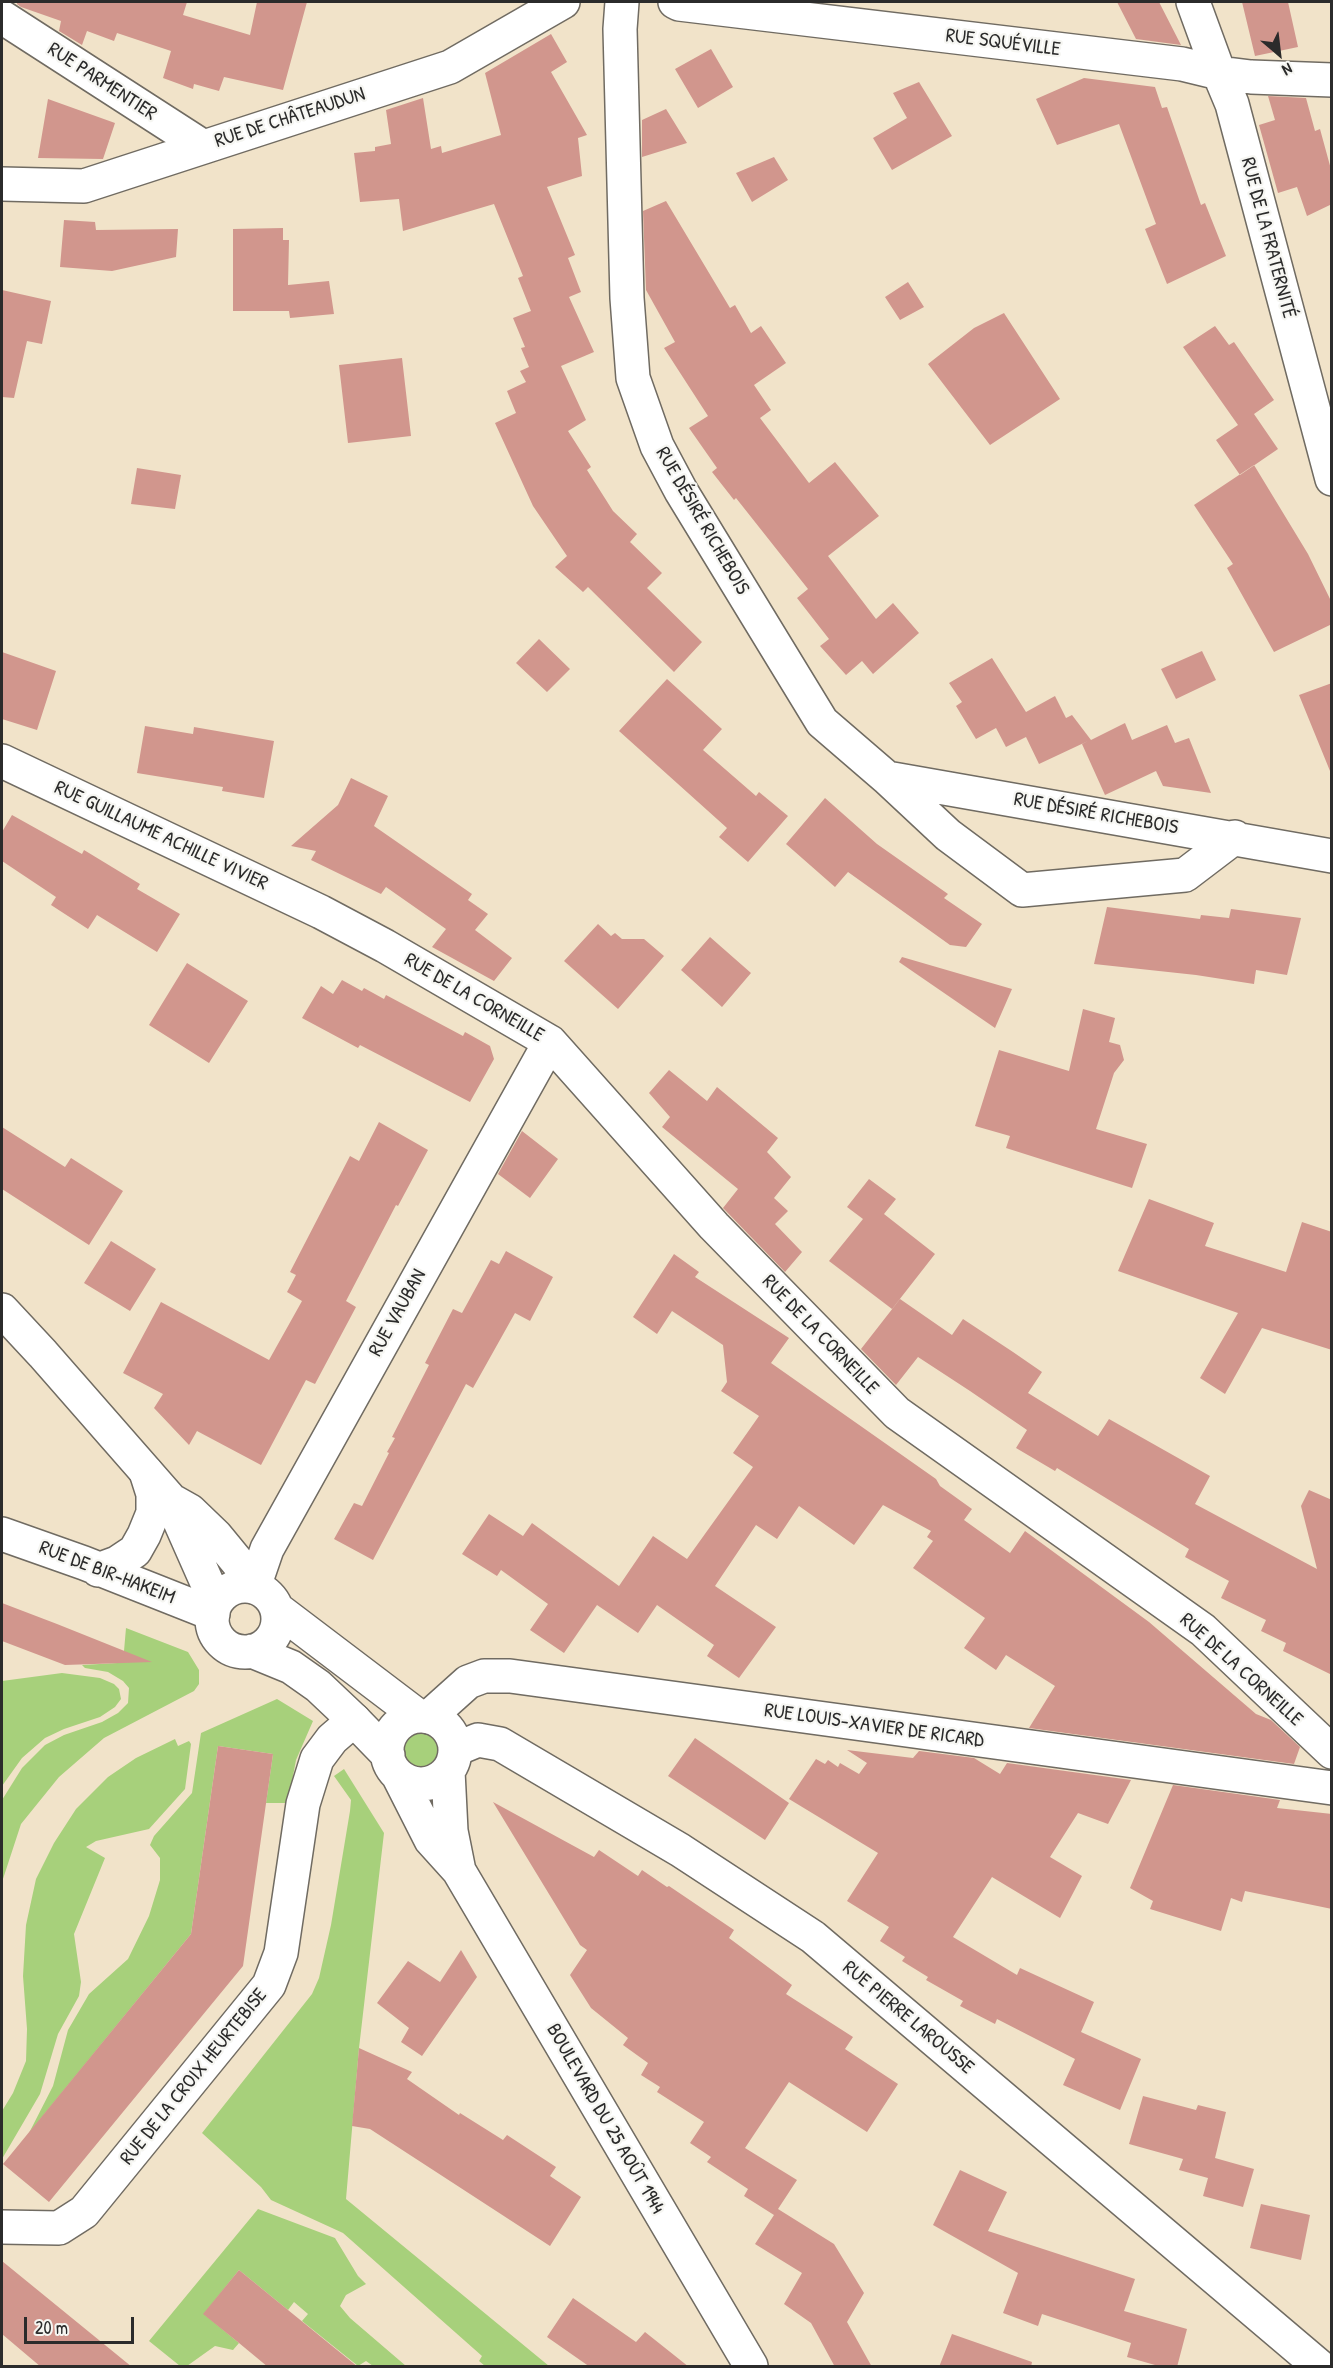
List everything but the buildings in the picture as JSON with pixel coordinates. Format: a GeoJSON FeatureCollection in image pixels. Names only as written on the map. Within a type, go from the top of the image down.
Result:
{"type":"FeatureCollection","features":[{"type":"Feature","properties":{"kind":"street","name":"RUE DE CHÂTEAUDUN"},"geometry":{"type":"LineString","coordinates":[[2,183],[84,186],[450,67],[563,2]]}},
{"type":"Feature","properties":{"kind":"street","name":"RUE DÉSIRÉ RICHEBOIS"},"geometry":{"type":"LineString","coordinates":[[622,2],[620,29],[626,263],[633,378],[657,446],[681,491],[822,722],[948,835],[1022,890],[1185,875],[1235,837]]}},
{"type":"Feature","properties":{"kind":"street","name":"RUE SQUÉVILLE"},"geometry":{"type":"LineString","coordinates":[[675,2],[1182,64],[1219,73],[1251,77],[1332,80]]}},
{"type":"Feature","properties":{"kind":"street","name":"RUE DE LA FRATERNITÉ"},"geometry":{"type":"LineString","coordinates":[[1193,2],[1232,104],[1332,479]]}},
{"type":"Feature","properties":{"kind":"street","name":"RUE PARMENTIER"},"geometry":{"type":"LineString","coordinates":[[2,17],[202,146]]}},
{"type":"Feature","properties":{"kind":"street","name":"RUE GUILLAUME ACHILLE VIVIER"},"geometry":{"type":"LineString","coordinates":[[2,761],[321,912]]}},
{"type":"Feature","properties":{"kind":"street","name":"RUE DÉSIRÉ RICHEBOIS"},"geometry":{"type":"LineString","coordinates":[[886,778],[1235,837],[1332,856]]}},
{"type":"Feature","properties":{"kind":"street","name":"RUE DE LA CORNEILLE"},"geometry":{"type":"LineString","coordinates":[[321,912],[385,946],[550,1042],[714,1226],[897,1413],[1203,1630],[1332,1752]]}},
{"type":"Feature","properties":{"kind":"street","name":"RUE VAUBAN"},"geometry":{"type":"LineString","coordinates":[[260,1594],[267,1549],[550,1042]]}},
{"type":"Feature","properties":{"kind":"street"},"geometry":{"type":"LineString","coordinates":[[2,1310],[170,1499],[190,1511],[216,1536],[239,1564],[278,1620],[270,1640],[262,1647],[252,1651],[230,1648],[216,1634],[215,1609],[170,1499]]}},
{"type":"Feature","properties":{"kind":"street"},"geometry":{"type":"LineString","coordinates":[[98,1570],[117,1563],[135,1551],[144,1535],[153,1513],[153,1494],[146,1472]]}},
{"type":"Feature","properties":{"kind":"street","name":"RUE DE BIR-HAKEIM"},"geometry":{"type":"LineString","coordinates":[[2,1534],[98,1570],[215,1609]]}},
{"type":"Feature","properties":{"kind":"street"},"geometry":{"type":"LineString","coordinates":[[215,1609],[230,1590],[260,1594],[424,1716],[440,1721],[448,1729],[452,1760],[440,1779],[429,1783],[407,1781],[393,1765],[388,1744],[391,1734],[398,1725],[407,1719],[424,1716]]}},
{"type":"Feature","properties":{"kind":"street","name":"BOULEVARD DU 25 AOÛT 1944"},"geometry":{"type":"LineString","coordinates":[[252,1651],[291,1667],[318,1686],[354,1720],[393,1765],[431,1840],[459,1872],[751,2367]]}},
{"type":"Feature","properties":{"kind":"street","name":"RUE LOUIS-XAVIER DE RICARD"},"geometry":{"type":"LineString","coordinates":[[424,1716],[468,1682],[484,1676],[510,1676],[1332,1788]]}},
{"type":"Feature","properties":{"kind":"street","name":"RUE DE LA CROIX HEURTEBISE"},"geometry":{"type":"LineString","coordinates":[[2,2228],[59,2228],[84,2212],[269,1985],[282,1953],[303,1804],[317,1759],[332,1739],[354,1720]]}},
{"type":"Feature","properties":{"kind":"street","name":"RUE PIERRE LAROUSSE"},"geometry":{"type":"LineString","coordinates":[[452,1760],[478,1740],[501,1744],[680,1850],[813,1937],[1319,2367]]}},
{"type":"Feature","properties":{"kind":"street","name":"BOULEVARD DU 25 AOÛT 1944"},"geometry":{"type":"LineString","coordinates":[[452,1760],[451,1831],[459,1872]]}},
{"type":"Feature","properties":{"kind":"green space"},"geometry":{"type":"Polygon","coordinates":[[[126,1628],[188,1652],[199,1670],[199,1684],[194,1691],[104,1738],[59,1777],[21,1824],[2,1882],[2,1800],[22,1768],[45,1745],[64,1735],[102,1722],[118,1713],[128,1703],[129,1688],[123,1681],[108,1672],[85,1668],[82,1665],[117,1663],[124,1651],[126,1628]]]}},
{"type":"Feature","properties":{"kind":"green space"},"geometry":{"type":"Polygon","coordinates":[[[62,1673],[100,1678],[114,1684],[119,1689],[121,1699],[115,1707],[100,1717],[45,1738],[22,1758],[2,1786],[2,1681],[62,1673]]]}},
{"type":"Feature","properties":{"kind":"green space"},"geometry":{"type":"Polygon","coordinates":[[[277,1699],[313,1721],[296,1760],[288,1803],[266,1803],[273,1754],[218,1746],[191,1934],[29,2133],[53,2086],[68,2030],[89,1994],[128,1959],[149,1916],[160,1880],[160,1858],[150,1845],[154,1836],[192,1793],[201,1733],[277,1699]]]}},
{"type":"Feature","properties":{"kind":"green space"},"geometry":{"type":"Polygon","coordinates":[[[431,1729],[441,1743],[443,1752],[438,1770],[431,1772],[413,1770],[405,1762],[402,1738],[410,1730],[431,1729]]]}},
{"type":"Feature","properties":{"kind":"green space"},"geometry":{"type":"Polygon","coordinates":[[[175,1739],[178,1746],[189,1741],[191,1744],[185,1789],[149,1829],[96,1841],[86,1847],[105,1858],[74,1934],[81,1982],[79,1996],[58,2034],[40,2094],[2,2159],[2,2111],[13,2093],[26,2061],[27,2029],[23,1976],[26,1925],[36,1879],[54,1843],[76,1809],[108,1777],[136,1758],[175,1739]]]}},
{"type":"Feature","properties":{"kind":"green space"},"geometry":{"type":"Polygon","coordinates":[[[344,1769],[384,1833],[359,2048],[346,2199],[549,2366],[485,2366],[479,2361],[482,2356],[343,2233],[271,2200],[261,2187],[202,2133],[312,1994],[319,1978],[331,1925],[350,1811],[351,1800],[334,1776],[344,1769]]]}},
{"type":"Feature","properties":{"kind":"green space"},"geometry":{"type":"Polygon","coordinates":[[[258,2209],[335,2238],[358,2276],[366,2284],[346,2295],[340,2306],[350,2318],[406,2366],[373,2366],[366,2361],[358,2366],[302,2321],[308,2314],[294,2302],[288,2310],[239,2270],[204,2314],[239,2343],[233,2350],[215,2346],[187,2366],[180,2366],[149,2341],[258,2209]]]}}]}
